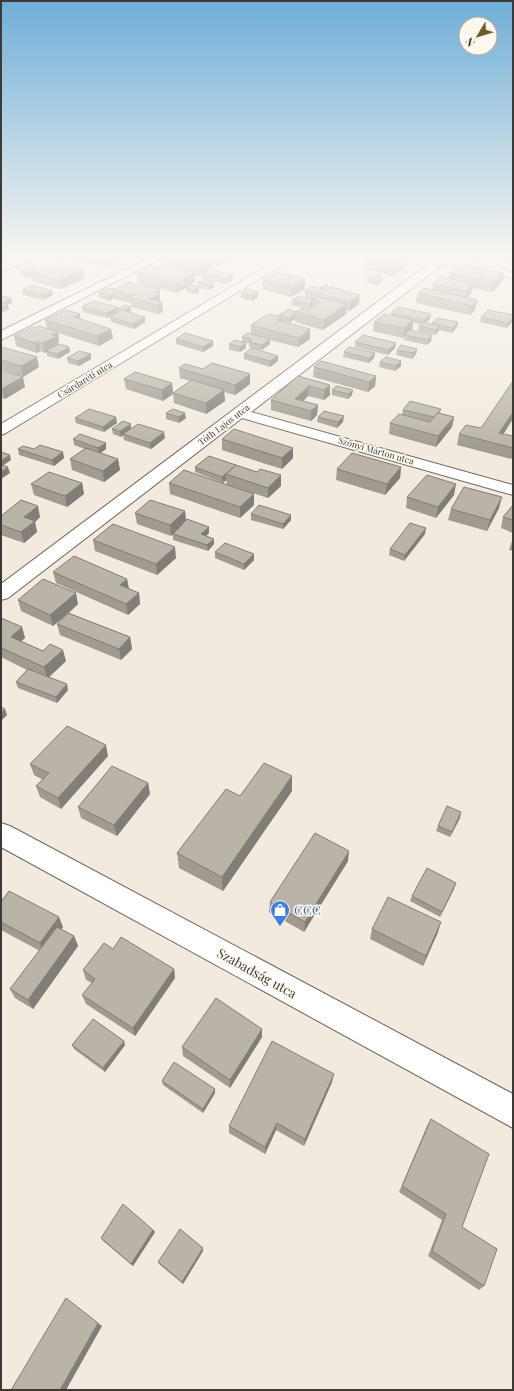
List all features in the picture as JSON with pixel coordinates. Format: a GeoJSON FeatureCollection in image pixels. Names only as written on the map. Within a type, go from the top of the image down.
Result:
{"type":"FeatureCollection","features":[{"type":"Feature","properties":{"kind":"street"},"geometry":{"type":"LineString","coordinates":[[1,336],[31,321]]}},
{"type":"Feature","properties":{"kind":"street","name":"Csárdaréti utca"},"geometry":{"type":"LineString","coordinates":[[1,430],[183,321]]}},
{"type":"Feature","properties":{"kind":"street","name":"Tóth Lajos utca"},"geometry":{"type":"LineString","coordinates":[[1,594],[361,321]]}},
{"type":"Feature","properties":{"kind":"street","name":"Szőnyi Márton utca"},"geometry":{"type":"LineString","coordinates":[[239,413],[513,490]]}},
{"type":"Feature","properties":{"kind":"street","name":"Szabadság utca"},"geometry":{"type":"LineString","coordinates":[[1,834],[513,1112]]}},
{"type":"Feature","properties":{"kind":"building"},"geometry":{"type":"Polygon","coordinates":[[[48,321],[86,321],[111,329],[97,336],[48,321]]]}},
{"type":"Feature","properties":{"kind":"building"},"geometry":{"type":"Polygon","coordinates":[[[123,321],[138,321],[133,324],[123,321]]]}},
{"type":"Feature","properties":{"kind":"building"},"geometry":{"type":"Polygon","coordinates":[[[257,321],[280,321],[310,329],[299,338],[251,325],[257,321]]]}},
{"type":"Feature","properties":{"kind":"building"},"geometry":{"type":"Polygon","coordinates":[[[375,321],[412,321],[404,328],[374,322],[375,321]]]}},
{"type":"Feature","properties":{"kind":"building"},"geometry":{"type":"Polygon","coordinates":[[[434,321],[458,322],[453,328],[432,323],[434,321]]]}},
{"type":"Feature","properties":{"kind":"building"},"geometry":{"type":"Polygon","coordinates":[[[499,321],[510,321],[508,323],[499,321]]]}},
{"type":"Feature","properties":{"kind":"building"},"geometry":{"type":"Polygon","coordinates":[[[422,322],[440,326],[436,330],[419,326],[422,322]]]}},
{"type":"Feature","properties":{"kind":"building"},"geometry":{"type":"Polygon","coordinates":[[[39,326],[58,332],[52,335],[57,336],[43,343],[38,341],[35,343],[14,336],[32,327],[35,328],[39,326]]]}},
{"type":"Feature","properties":{"kind":"building"},"geometry":{"type":"Polygon","coordinates":[[[409,330],[432,335],[428,340],[405,335],[409,330]]]}},
{"type":"Feature","properties":{"kind":"building"},"geometry":{"type":"Polygon","coordinates":[[[185,333],[213,341],[203,347],[176,339],[185,333]]]}},
{"type":"Feature","properties":{"kind":"building"},"geometry":{"type":"Polygon","coordinates":[[[247,333],[270,339],[262,345],[249,342],[252,339],[242,337],[247,333]]]}},
{"type":"Feature","properties":{"kind":"building"},"geometry":{"type":"Polygon","coordinates":[[[363,335],[396,343],[389,350],[355,342],[363,335]]]}},
{"type":"Feature","properties":{"kind":"building"},"geometry":{"type":"Polygon","coordinates":[[[235,340],[246,343],[240,347],[229,344],[235,340]]]}},
{"type":"Feature","properties":{"kind":"building"},"geometry":{"type":"Polygon","coordinates":[[[59,344],[69,347],[57,354],[46,351],[59,344]]]}},
{"type":"Feature","properties":{"kind":"building"},"geometry":{"type":"Polygon","coordinates":[[[401,345],[417,349],[413,353],[397,350],[401,345]]]}},
{"type":"Feature","properties":{"kind":"building"},"geometry":{"type":"Polygon","coordinates":[[[1,347],[37,357],[21,366],[1,360],[1,347]]]}},
{"type":"Feature","properties":{"kind":"building"},"geometry":{"type":"Polygon","coordinates":[[[349,347],[375,353],[369,358],[344,352],[349,347]]]}},
{"type":"Feature","properties":{"kind":"building"},"geometry":{"type":"Polygon","coordinates":[[[252,348],[278,356],[270,361],[244,354],[252,348]]]}},
{"type":"Feature","properties":{"kind":"building"},"geometry":{"type":"Polygon","coordinates":[[[79,351],[91,354],[78,361],[67,358],[79,351]]]}},
{"type":"Feature","properties":{"kind":"building"},"geometry":{"type":"Polygon","coordinates":[[[386,357],[401,361],[396,366],[380,362],[386,357]]]}},
{"type":"Feature","properties":{"kind":"building"},"geometry":{"type":"Polygon","coordinates":[[[321,361],[376,376],[369,382],[314,367],[321,361]]]}},
{"type":"Feature","properties":{"kind":"building"},"geometry":{"type":"Polygon","coordinates":[[[212,363],[250,374],[235,385],[179,368],[185,364],[203,369],[212,363]]]}},
{"type":"Feature","properties":{"kind":"building"},"geometry":{"type":"Polygon","coordinates":[[[1,370],[23,377],[2,389],[1,370]]]}},
{"type":"Feature","properties":{"kind":"building"},"geometry":{"type":"Polygon","coordinates":[[[135,372],[172,383],[162,390],[124,379],[135,372]]]}},
{"type":"Feature","properties":{"kind":"building"},"geometry":{"type":"Polygon","coordinates":[[[298,376],[330,385],[324,390],[309,386],[295,399],[318,405],[311,411],[271,400],[298,376]]]}},
{"type":"Feature","properties":{"kind":"building"},"geometry":{"type":"Polygon","coordinates":[[[192,380],[224,390],[206,403],[173,393],[192,380]]]}},
{"type":"Feature","properties":{"kind":"building"},"geometry":{"type":"Polygon","coordinates":[[[513,381],[513,412],[499,433],[513,436],[513,448],[459,434],[466,425],[481,428],[513,381]]]}},
{"type":"Feature","properties":{"kind":"building"},"geometry":{"type":"Polygon","coordinates":[[[336,386],[353,390],[349,394],[332,390],[336,386]]]}},
{"type":"Feature","properties":{"kind":"building"},"geometry":{"type":"Polygon","coordinates":[[[410,401],[441,409],[434,417],[403,410],[410,401]]]}},
{"type":"Feature","properties":{"kind":"building"},"geometry":{"type":"Polygon","coordinates":[[[89,409],[116,417],[103,427],[75,418],[89,409]]]}},
{"type":"Feature","properties":{"kind":"building"},"geometry":{"type":"Polygon","coordinates":[[[173,409],[185,413],[179,417],[166,413],[173,409]]]}},
{"type":"Feature","properties":{"kind":"building"},"geometry":{"type":"Polygon","coordinates":[[[324,411],[344,416],[338,422],[318,417],[324,411]]]}},
{"type":"Feature","properties":{"kind":"building"},"geometry":{"type":"Polygon","coordinates":[[[438,413],[454,417],[438,436],[390,423],[399,414],[430,422],[438,413]]]}},
{"type":"Feature","properties":{"kind":"building"},"geometry":{"type":"Polygon","coordinates":[[[123,421],[131,424],[120,431],[112,429],[123,421]]]}},
{"type":"Feature","properties":{"kind":"building"},"geometry":{"type":"Polygon","coordinates":[[[138,424],[164,432],[150,443],[123,434],[138,424]]]}},
{"type":"Feature","properties":{"kind":"building"},"geometry":{"type":"Polygon","coordinates":[[[234,429],[293,448],[282,458],[222,439],[234,429]]]}},
{"type":"Feature","properties":{"kind":"building"},"geometry":{"type":"Polygon","coordinates":[[[80,434],[106,443],[98,448],[73,439],[80,434]]]}},
{"type":"Feature","properties":{"kind":"building"},"geometry":{"type":"Polygon","coordinates":[[[40,445],[63,452],[52,460],[18,449],[23,446],[34,449],[40,445]]]}},
{"type":"Feature","properties":{"kind":"building"},"geometry":{"type":"Polygon","coordinates":[[[86,448],[118,459],[103,471],[70,459],[86,448]]]}},
{"type":"Feature","properties":{"kind":"building"},"geometry":{"type":"Polygon","coordinates":[[[1,452],[10,455],[1,461],[1,452]]]}},
{"type":"Feature","properties":{"kind":"building"},"geometry":{"type":"Polygon","coordinates":[[[352,453],[401,467],[387,484],[337,469],[352,453]]]}},
{"type":"Feature","properties":{"kind":"building"},"geometry":{"type":"Polygon","coordinates":[[[209,456],[236,465],[222,477],[195,467],[209,456]]]}},
{"type":"Feature","properties":{"kind":"building"},"geometry":{"type":"Polygon","coordinates":[[[1,465],[8,467],[1,472],[1,465]]]}},
{"type":"Feature","properties":{"kind":"building"},"geometry":{"type":"Polygon","coordinates":[[[236,465],[257,472],[260,469],[281,475],[268,488],[226,474],[236,465]]]}},
{"type":"Feature","properties":{"kind":"building"},"geometry":{"type":"Polygon","coordinates":[[[184,470],[254,494],[240,507],[169,483],[184,470]]]}},
{"type":"Feature","properties":{"kind":"building"},"geometry":{"type":"Polygon","coordinates":[[[49,472],[82,483],[65,496],[31,484],[49,472]]]}},
{"type":"Feature","properties":{"kind":"building"},"geometry":{"type":"Polygon","coordinates":[[[427,475],[456,484],[438,507],[407,497],[427,475]]]}},
{"type":"Feature","properties":{"kind":"building"},"geometry":{"type":"Polygon","coordinates":[[[464,487],[502,497],[490,520],[451,509],[464,487]]]}},
{"type":"Feature","properties":{"kind":"building"},"geometry":{"type":"Polygon","coordinates":[[[21,500],[38,506],[24,517],[35,521],[21,532],[1,525],[1,516],[21,500]]]}},
{"type":"Feature","properties":{"kind":"building"},"geometry":{"type":"Polygon","coordinates":[[[150,500],[185,511],[170,525],[135,513],[150,500]]]}},
{"type":"Feature","properties":{"kind":"building"},"geometry":{"type":"Polygon","coordinates":[[[259,505],[291,515],[283,524],[251,514],[259,505]]]}},
{"type":"Feature","properties":{"kind":"building"},"geometry":{"type":"Polygon","coordinates":[[[513,505],[513,520],[503,517],[513,505]]]}},
{"type":"Feature","properties":{"kind":"building"},"geometry":{"type":"Polygon","coordinates":[[[187,519],[209,527],[201,534],[214,539],[207,545],[173,534],[187,519]]]}},
{"type":"Feature","properties":{"kind":"building"},"geometry":{"type":"Polygon","coordinates":[[[410,523],[426,528],[405,555],[390,549],[410,523]]]}},
{"type":"Feature","properties":{"kind":"building"},"geometry":{"type":"Polygon","coordinates":[[[113,524],[175,547],[156,564],[93,540],[113,524]]]}},
{"type":"Feature","properties":{"kind":"building"},"geometry":{"type":"Polygon","coordinates":[[[225,543],[254,554],[244,564],[215,552],[225,543]]]}},
{"type":"Feature","properties":{"kind":"building"},"geometry":{"type":"Polygon","coordinates":[[[74,556],[127,579],[120,585],[139,593],[126,604],[53,572],[74,556]]]}},
{"type":"Feature","properties":{"kind":"building"},"geometry":{"type":"Polygon","coordinates":[[[43,579],[76,593],[50,615],[18,600],[43,579]]]}},
{"type":"Feature","properties":{"kind":"building"},"geometry":{"type":"Polygon","coordinates":[[[68,613],[130,637],[119,649],[57,624],[68,613]]]}},
{"type":"Feature","properties":{"kind":"building"},"geometry":{"type":"Polygon","coordinates":[[[1,618],[22,627],[11,637],[43,651],[50,644],[63,650],[44,667],[1,648],[1,618]]]}},
{"type":"Feature","properties":{"kind":"building"},"geometry":{"type":"Polygon","coordinates":[[[28,669],[67,684],[56,697],[16,682],[28,669]]]}},
{"type":"Feature","properties":{"kind":"building"},"geometry":{"type":"Polygon","coordinates":[[[1,707],[5,709],[1,713],[1,707]]]}},
{"type":"Feature","properties":{"kind":"building"},"geometry":{"type":"Polygon","coordinates":[[[67,726],[106,745],[58,798],[36,786],[49,773],[30,764],[67,726]]]}},
{"type":"Feature","properties":{"kind":"building"},"geometry":{"type":"Polygon","coordinates":[[[264,763],[292,776],[222,877],[177,853],[226,789],[240,796],[264,763]]]}},
{"type":"Feature","properties":{"kind":"building"},"geometry":{"type":"Polygon","coordinates":[[[112,766],[148,783],[114,825],[78,807],[112,766]]]}},
{"type":"Feature","properties":{"kind":"building"},"geometry":{"type":"Polygon","coordinates":[[[447,806],[461,812],[452,832],[438,826],[447,806]]]}},
{"type":"Feature","properties":{"kind":"building"},"geometry":{"type":"Polygon","coordinates":[[[315,833],[349,851],[305,922],[270,902],[315,833]]]}},
{"type":"Feature","properties":{"kind":"building"},"geometry":{"type":"Polygon","coordinates":[[[427,868],[456,883],[442,912],[412,896],[427,868]]]}},
{"type":"Feature","properties":{"kind":"building"},"geometry":{"type":"Polygon","coordinates":[[[9,891],[59,917],[40,943],[1,922],[1,902],[9,891]]]}},
{"type":"Feature","properties":{"kind":"building"},"geometry":{"type":"Polygon","coordinates":[[[388,897],[441,922],[426,956],[372,929],[388,897]]]}},
{"type":"Feature","properties":{"kind":"building"},"geometry":{"type":"Polygon","coordinates":[[[57,927],[74,936],[28,1000],[10,989],[57,927]]]}},
{"type":"Feature","properties":{"kind":"building"},"geometry":{"type":"Polygon","coordinates":[[[121,937],[174,969],[133,1028],[82,995],[95,979],[83,970],[104,943],[113,949],[121,937]]]}},
{"type":"Feature","properties":{"kind":"building"},"geometry":{"type":"Polygon","coordinates":[[[216,998],[262,1029],[230,1080],[182,1047],[216,998]]]}},
{"type":"Feature","properties":{"kind":"building"},"geometry":{"type":"Polygon","coordinates":[[[93,1019],[124,1041],[103,1068],[72,1045],[93,1019]]]}},
{"type":"Feature","properties":{"kind":"building"},"geometry":{"type":"Polygon","coordinates":[[[272,1041],[334,1074],[305,1139],[277,1123],[265,1147],[229,1126],[272,1041]]]}},
{"type":"Feature","properties":{"kind":"building"},"geometry":{"type":"Polygon","coordinates":[[[174,1062],[215,1089],[203,1109],[162,1081],[174,1062]]]}},
{"type":"Feature","properties":{"kind":"building"},"geometry":{"type":"Polygon","coordinates":[[[431,1119],[489,1154],[462,1227],[497,1249],[484,1286],[432,1251],[446,1214],[402,1186],[431,1119]]]}},
{"type":"Feature","properties":{"kind":"building"},"geometry":{"type":"Polygon","coordinates":[[[123,1204],[153,1230],[131,1264],[101,1238],[123,1204]]]}},
{"type":"Feature","properties":{"kind":"building"},"geometry":{"type":"Polygon","coordinates":[[[180,1229],[203,1248],[182,1282],[158,1262],[180,1229]]]}},
{"type":"Feature","properties":{"kind":"building"},"geometry":{"type":"Polygon","coordinates":[[[66,1298],[98,1323],[60,1390],[11,1390],[66,1298]]]}},
{"type":"Feature","properties":{"kind":"place","name":"CCC"},"geometry":{"type":"Point","coordinates":[280,927]}}]}
